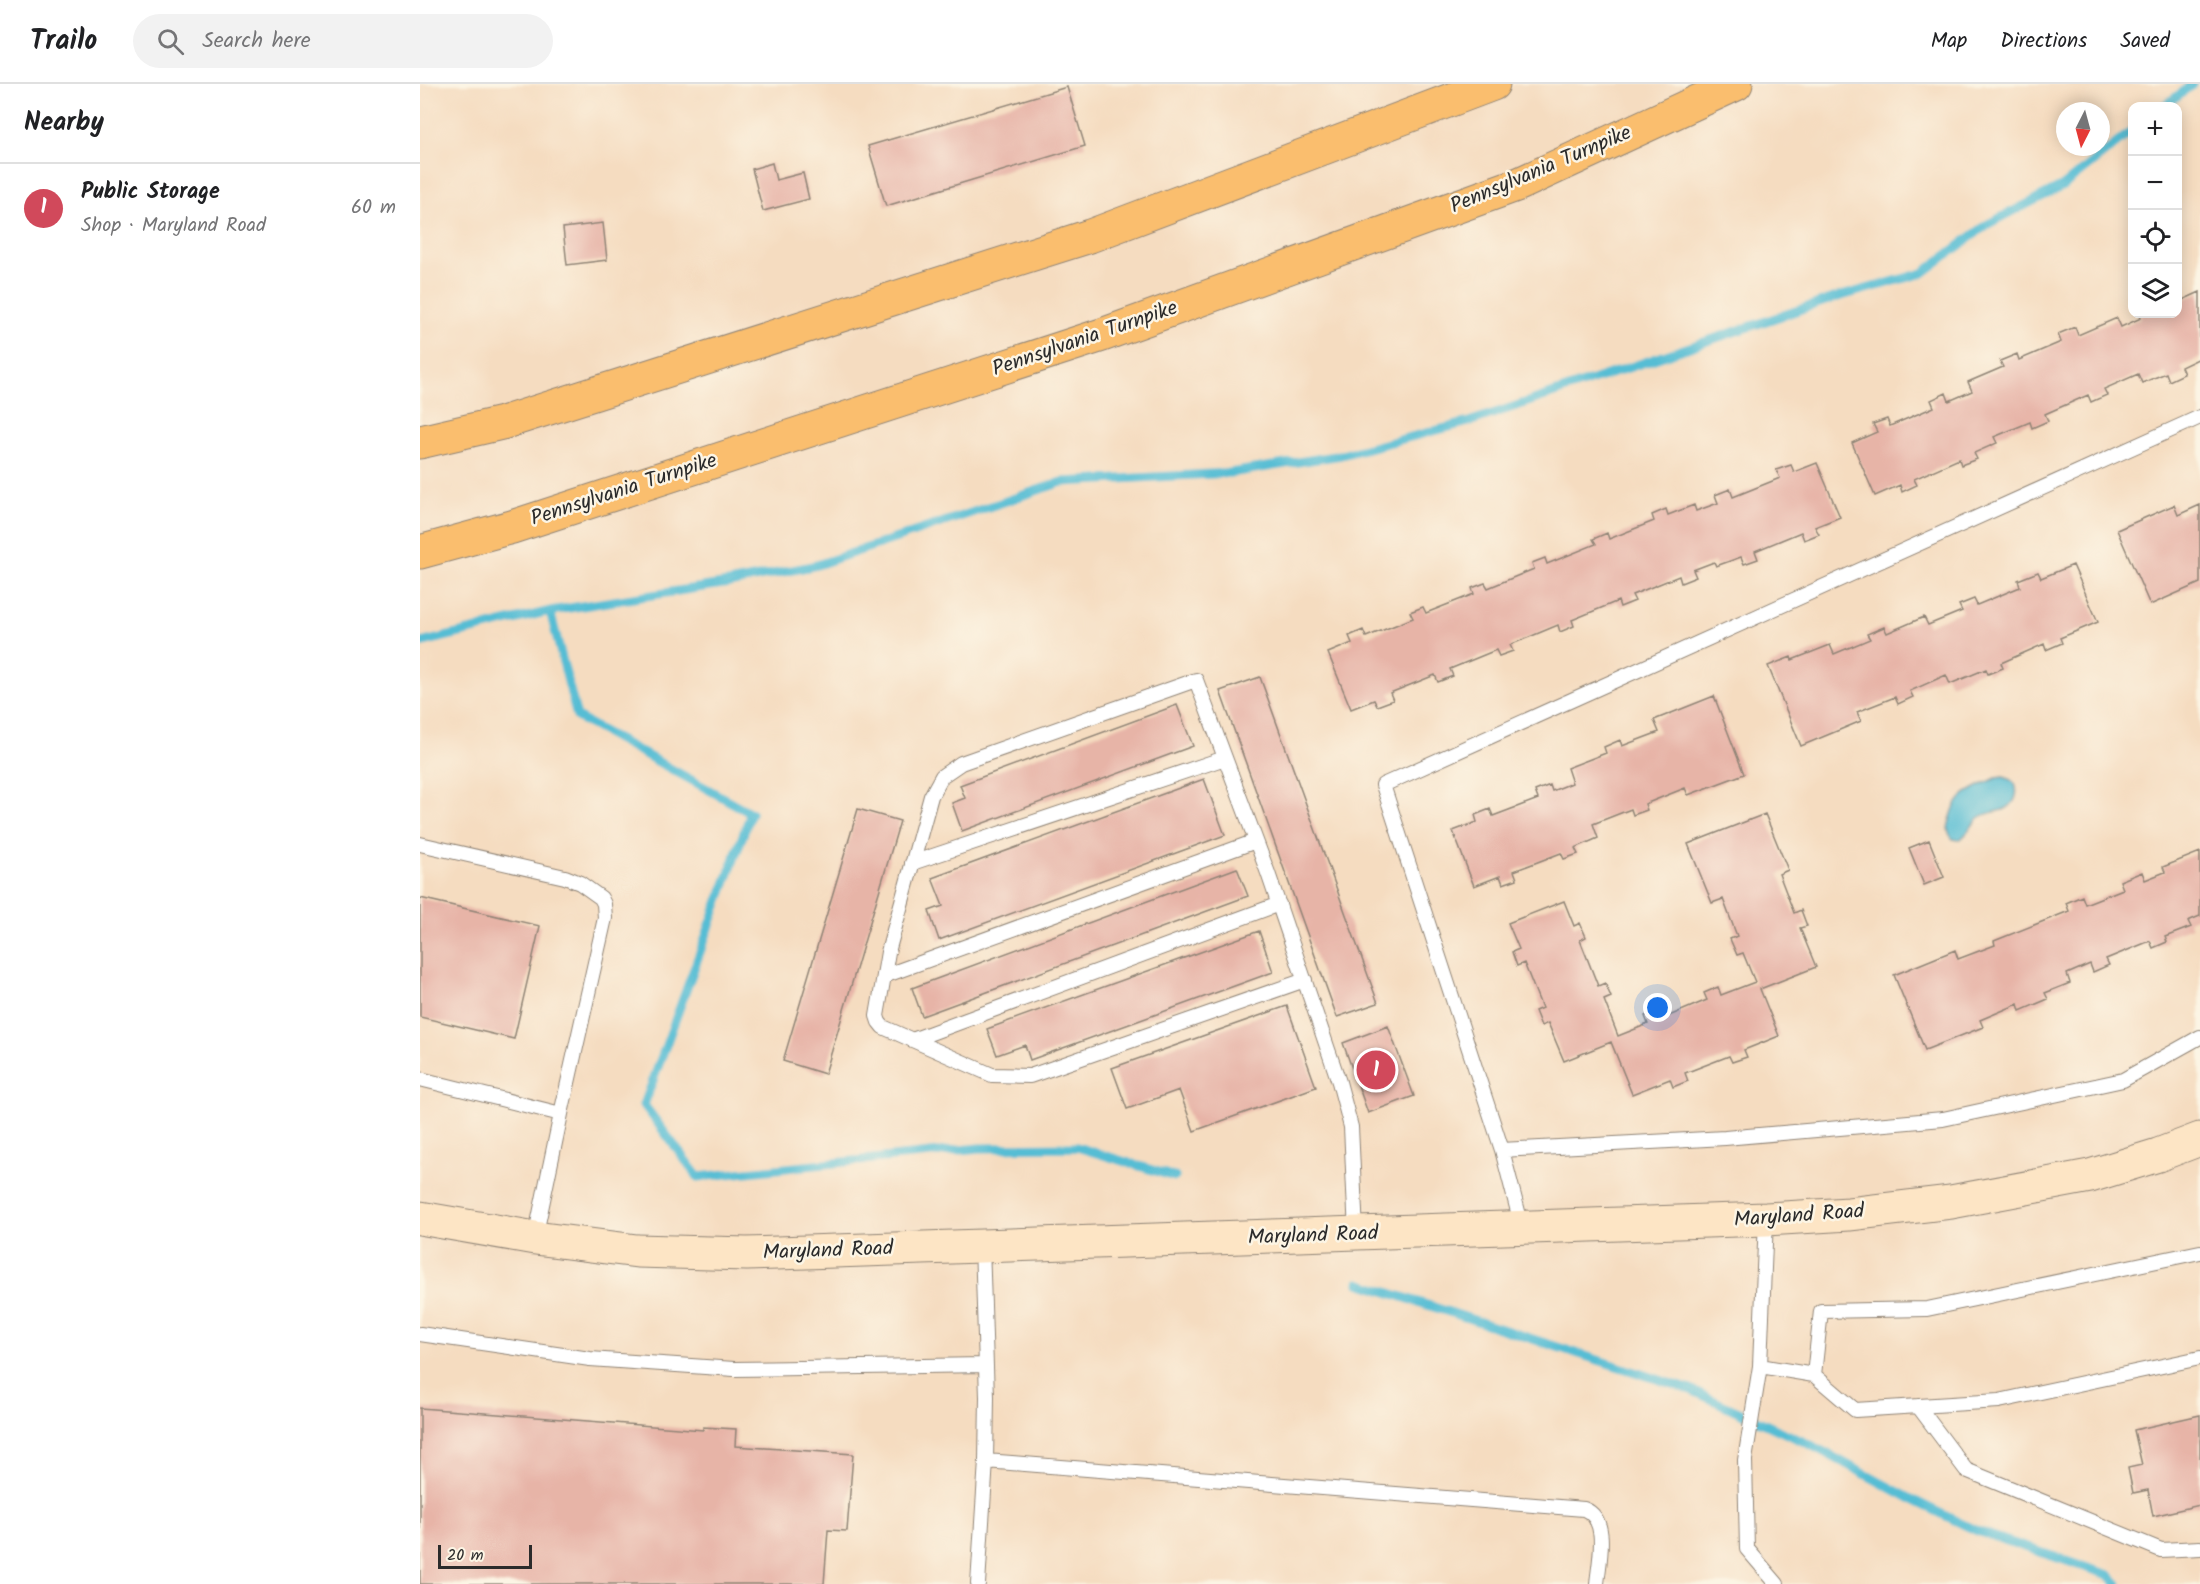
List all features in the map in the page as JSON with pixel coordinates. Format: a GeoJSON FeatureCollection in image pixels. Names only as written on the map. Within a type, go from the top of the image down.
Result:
{"type":"FeatureCollection","features":[{"type":"Feature","properties":{"kind":"highway"},"geometry":{"type":"LineString","coordinates":[[420,442],[502,423],[1090,236],[1493,84]]}},
{"type":"Feature","properties":{"kind":"highway","name":"Pennsylvania Turnpike"},"geometry":{"type":"LineString","coordinates":[[420,552],[512,527],[1113,331],[1519,183],[1736,84]]}},
{"type":"Feature","properties":{"kind":"street","name":"Maryland Road"},"geometry":{"type":"LineString","coordinates":[[420,1218],[535,1238],[637,1251],[747,1254],[1356,1235],[1766,1219],[1849,1214],[1951,1202],[2090,1176],[2200,1139]]}},
{"type":"Feature","properties":{"kind":"street"},"geometry":{"type":"LineString","coordinates":[[2158,1155],[2200,1154]]}},
{"type":"Feature","properties":{"kind":"lane"},"geometry":{"type":"LineString","coordinates":[[1522,1227],[1502,1150],[1383,786],[2200,417]]}},
{"type":"Feature","properties":{"kind":"lane"},"geometry":{"type":"LineString","coordinates":[[1305,980],[1030,1076],[992,1075],[884,1027],[877,1016],[888,951],[931,796],[942,776],[961,763],[1196,680],[1279,904],[1305,980],[1339,1082],[1351,1127],[1356,1235]]}},
{"type":"Feature","properties":{"kind":"lane"},"geometry":{"type":"LineString","coordinates":[[912,863],[1225,758]]}},
{"type":"Feature","properties":{"kind":"lane"},"geometry":{"type":"LineString","coordinates":[[884,976],[1256,841]]}},
{"type":"Feature","properties":{"kind":"lane"},"geometry":{"type":"LineString","coordinates":[[420,844],[565,877],[590,888],[604,904],[605,918],[535,1238]]}},
{"type":"Feature","properties":{"kind":"lane"},"geometry":{"type":"LineString","coordinates":[[912,1040],[1279,904]]}},
{"type":"Feature","properties":{"kind":"lane"},"geometry":{"type":"LineString","coordinates":[[1502,1150],[1725,1138],[1943,1119],[2123,1080],[2200,1037]]}},
{"type":"Feature","properties":{"kind":"lane"},"geometry":{"type":"LineString","coordinates":[[420,1079],[561,1114]]}},
{"type":"Feature","properties":{"kind":"lane"},"geometry":{"type":"LineString","coordinates":[[1766,1219],[1760,1366],[1745,1460],[1747,1549],[1777,1584]]}},
{"type":"Feature","properties":{"kind":"lane"},"geometry":{"type":"LineString","coordinates":[[978,1584],[986,1461],[982,1245]]}},
{"type":"Feature","properties":{"kind":"lane"},"geometry":{"type":"LineString","coordinates":[[1814,1375],[1821,1311],[1927,1309],[2200,1252]]}},
{"type":"Feature","properties":{"kind":"lane"},"geometry":{"type":"LineString","coordinates":[[420,1334],[590,1359],[734,1369],[985,1365]]}},
{"type":"Feature","properties":{"kind":"lane"},"geometry":{"type":"LineString","coordinates":[[1760,1366],[1814,1375],[1855,1410],[2000,1401],[2200,1358]]}},
{"type":"Feature","properties":{"kind":"lane"},"geometry":{"type":"LineString","coordinates":[[1918,1406],[1966,1470],[2161,1550],[2200,1548]]}},
{"type":"Feature","properties":{"kind":"lane"},"geometry":{"type":"LineString","coordinates":[[986,1461],[1584,1509],[1592,1512],[1600,1524],[1597,1584]]}},
{"type":"Feature","properties":{"kind":"water"},"geometry":{"type":"Polygon","coordinates":[[[2003,777],[2011,780],[2016,786],[2016,795],[2012,804],[2008,808],[1983,816],[1962,838],[1953,839],[1948,826],[1954,809],[1962,797],[1996,778],[2003,777]]]}},
{"type":"Feature","properties":{"kind":"building"},"geometry":{"type":"Polygon","coordinates":[[[1067,87],[1085,146],[886,206],[868,146],[1067,87]]]}},
{"type":"Feature","properties":{"kind":"building"},"geometry":{"type":"Polygon","coordinates":[[[772,163],[776,180],[803,173],[809,199],[763,211],[752,169],[772,163]]]}},
{"type":"Feature","properties":{"kind":"building"},"geometry":{"type":"Polygon","coordinates":[[[603,223],[607,260],[567,265],[563,228],[603,223]]]}},
{"type":"Feature","properties":{"kind":"building"},"geometry":{"type":"Polygon","coordinates":[[[2200,292],[2200,358],[2181,367],[2184,374],[2169,381],[2166,373],[2142,383],[2138,374],[2104,389],[2107,395],[2091,402],[2088,395],[2045,414],[2048,421],[2032,428],[2030,422],[1994,437],[1997,443],[1974,453],[1977,459],[1961,465],[1959,459],[1914,479],[1917,485],[1902,492],[1900,485],[1875,496],[1852,443],[1877,432],[1873,424],[1887,419],[1890,426],[1934,407],[1931,400],[1946,393],[1949,401],[1972,391],[1968,382],[2003,367],[2000,361],[2017,354],[2019,360],[2061,342],[2058,334],[2075,327],[2078,335],[2117,318],[2121,327],[2141,318],[2182,318],[2182,300],[2200,292]]]}},
{"type":"Feature","properties":{"kind":"building"},"geometry":{"type":"Polygon","coordinates":[[[1817,463],[1840,517],[1815,527],[1819,534],[1804,540],[1801,532],[1755,551],[1758,559],[1744,564],[1741,557],[1716,566],[1714,562],[1693,570],[1696,577],[1681,583],[1679,576],[1632,595],[1635,601],[1620,607],[1618,601],[1572,620],[1574,626],[1560,632],[1558,625],[1510,645],[1513,651],[1499,656],[1496,650],[1450,669],[1453,676],[1438,682],[1435,675],[1390,693],[1393,700],[1377,706],[1374,700],[1351,709],[1328,653],[1352,643],[1349,636],[1363,630],[1366,637],[1413,618],[1410,612],[1423,607],[1426,613],[1474,594],[1472,588],[1485,583],[1488,588],[1534,569],[1532,563],[1545,558],[1547,564],[1596,544],[1593,539],[1607,533],[1609,539],[1654,521],[1652,515],[1666,509],[1668,515],[1694,505],[1696,511],[1718,503],[1715,495],[1730,489],[1733,497],[1780,478],[1776,470],[1791,465],[1794,472],[1817,463]]]}},
{"type":"Feature","properties":{"kind":"building"},"geometry":{"type":"Polygon","coordinates":[[[2174,505],[2178,515],[2200,505],[2200,583],[2150,605],[2117,530],[2174,505]]]}},
{"type":"Feature","properties":{"kind":"building"},"geometry":{"type":"Polygon","coordinates":[[[2073,565],[2098,622],[2060,638],[2062,643],[2046,650],[2044,644],[2001,663],[2003,668],[1988,674],[1986,669],[1950,684],[1946,675],[1910,691],[1913,697],[1898,704],[1895,697],[1857,712],[1861,721],[1801,746],[1768,666],[1791,657],[1792,660],[1830,645],[1834,654],[1870,639],[1867,634],[1884,627],[1887,633],[1924,617],[1928,625],[1962,611],[1959,605],[1974,599],[1977,605],[2020,587],[2018,580],[2038,572],[2041,578],[2073,565]]]}},
{"type":"Feature","properties":{"kind":"building"},"geometry":{"type":"Polygon","coordinates":[[[1260,677],[1378,1003],[1337,1017],[1220,691],[1260,677]]]}},
{"type":"Feature","properties":{"kind":"building"},"geometry":{"type":"Polygon","coordinates":[[[1714,696],[1744,774],[1688,795],[1685,788],[1645,804],[1647,810],[1633,815],[1631,809],[1593,824],[1598,838],[1575,848],[1578,854],[1564,859],[1561,853],[1514,871],[1517,879],[1503,884],[1500,876],[1474,886],[1453,831],[1477,822],[1475,815],[1490,809],[1493,816],[1538,799],[1535,791],[1550,785],[1552,791],[1572,783],[1567,768],[1606,753],[1604,747],[1620,740],[1622,746],[1659,732],[1654,720],[1714,696]]]}},
{"type":"Feature","properties":{"kind":"building"},"geometry":{"type":"Polygon","coordinates":[[[1177,705],[1193,746],[962,831],[952,803],[965,798],[960,785],[1177,705]]]}},
{"type":"Feature","properties":{"kind":"building"},"geometry":{"type":"Polygon","coordinates":[[[1204,779],[1225,835],[939,940],[929,911],[943,906],[932,878],[1204,779]]]}},
{"type":"Feature","properties":{"kind":"building"},"geometry":{"type":"Polygon","coordinates":[[[858,809],[900,821],[825,1074],[783,1061],[858,809]]]}},
{"type":"Feature","properties":{"kind":"building"},"geometry":{"type":"Polygon","coordinates":[[[1765,814],[1788,870],[1779,874],[1794,913],[1801,910],[1807,926],[1800,928],[1816,967],[1760,989],[1779,1036],[1744,1050],[1747,1057],[1732,1062],[1729,1056],[1685,1073],[1688,1081],[1673,1087],[1670,1079],[1632,1094],[1611,1042],[1564,1061],[1548,1023],[1541,1026],[1535,1011],[1542,1008],[1524,963],[1517,966],[1512,952],[1519,949],[1508,923],[1564,901],[1574,926],[1580,923],[1586,937],[1580,940],[1598,986],[1605,983],[1611,997],[1604,1000],[1618,1036],[1648,1024],[1645,1016],[1659,1011],[1662,1019],[1707,1000],[1704,993],[1718,987],[1721,995],[1755,982],[1743,953],[1737,955],[1730,939],[1737,936],[1723,899],[1712,903],[1688,844],[1765,814]]]}},
{"type":"Feature","properties":{"kind":"building"},"geometry":{"type":"Polygon","coordinates":[[[1929,840],[1944,877],[1924,885],[1909,848],[1929,840]]]}},
{"type":"Feature","properties":{"kind":"building"},"geometry":{"type":"Polygon","coordinates":[[[2200,852],[2200,916],[2188,921],[2191,927],[2165,937],[2167,942],[2153,948],[2150,941],[2106,959],[2109,965],[2093,972],[2090,964],[2067,974],[2070,983],[2045,993],[2048,999],[2020,1011],[2018,1004],[1980,1020],[1983,1027],[1925,1050],[1894,975],[1955,950],[1958,959],[1995,945],[1994,941],[2069,911],[2066,903],[2082,896],[2085,904],[2123,889],[2120,881],[2142,872],[2145,880],[2165,872],[2163,867],[2200,852]]]}},
{"type":"Feature","properties":{"kind":"building"},"geometry":{"type":"Polygon","coordinates":[[[1237,868],[1248,896],[922,1016],[912,988],[1237,868]]]}},
{"type":"Feature","properties":{"kind":"building"},"geometry":{"type":"Polygon","coordinates":[[[420,898],[540,926],[514,1039],[420,1017],[420,898]]]}},
{"type":"Feature","properties":{"kind":"building"},"geometry":{"type":"Polygon","coordinates":[[[1259,931],[1273,972],[1030,1060],[1025,1045],[997,1055],[987,1029],[1259,931]]]}},
{"type":"Feature","properties":{"kind":"building"},"geometry":{"type":"Polygon","coordinates":[[[1287,1006],[1316,1087],[1194,1131],[1179,1090],[1127,1109],[1112,1068],[1287,1006]]]}},
{"type":"Feature","properties":{"kind":"building"},"geometry":{"type":"Polygon","coordinates":[[[1388,1026],[1414,1096],[1368,1113],[1343,1043],[1388,1026]]]}},
{"type":"Feature","properties":{"kind":"building"},"geometry":{"type":"Polygon","coordinates":[[[420,1408],[703,1430],[703,1427],[736,1429],[735,1446],[853,1454],[847,1531],[828,1530],[824,1584],[420,1584],[420,1408]]]}},
{"type":"Feature","properties":{"kind":"building"},"geometry":{"type":"Polygon","coordinates":[[[2200,1415],[2200,1505],[2153,1516],[2148,1490],[2133,1493],[2128,1468],[2142,1465],[2134,1430],[2200,1415]]]}},
{"type":"Feature","properties":{"kind":"waterway"},"geometry":{"type":"LineString","coordinates":[[2169,102],[2193,84]]}},
{"type":"Feature","properties":{"kind":"waterway"},"geometry":{"type":"LineString","coordinates":[[420,643],[550,611],[729,583],[817,565],[1062,482],[1230,473],[1341,455],[1469,422],[1834,298],[1923,273],[1988,224],[2063,186],[2128,134]]}},
{"type":"Feature","properties":{"kind":"waterway"},"geometry":{"type":"LineString","coordinates":[[550,611],[577,717],[751,813],[644,1105],[698,1177],[979,1148],[1077,1147],[1175,1177]]}},
{"type":"Feature","properties":{"kind":"waterway"},"geometry":{"type":"LineString","coordinates":[[1359,1283],[1691,1390],[1811,1445],[1913,1500],[1977,1531],[2109,1575],[2118,1584]]}},
{"type":"Feature","properties":{"kind":"place","name":"Public Storage"},"geometry":{"type":"Point","coordinates":[1376,1070]}}]}
